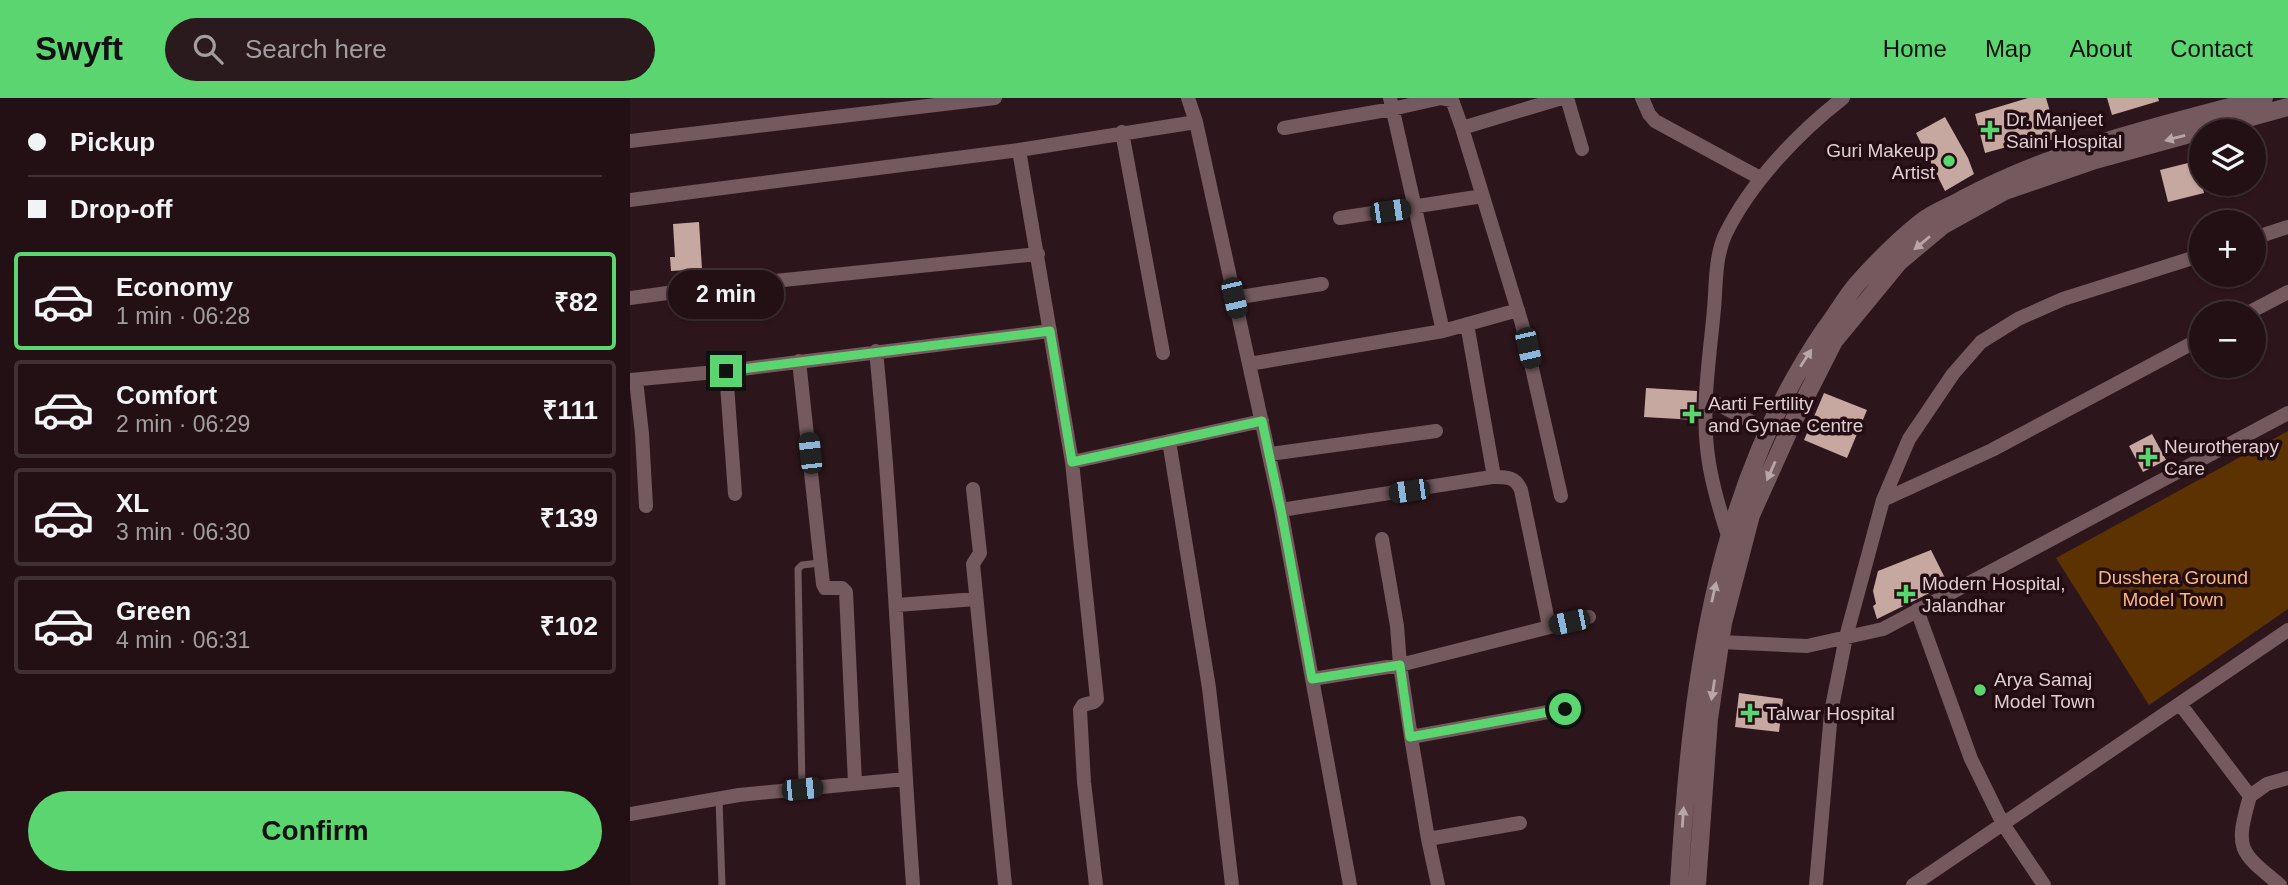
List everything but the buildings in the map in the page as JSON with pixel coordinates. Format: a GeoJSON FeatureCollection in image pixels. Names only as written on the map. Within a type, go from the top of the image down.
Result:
{"type":"FeatureCollection","features":[{"type":"Feature","properties":{"kind":"street"},"geometry":{"type":"LineString","coordinates":[[630,141],[995,98]]}},
{"type":"Feature","properties":{"kind":"street"},"geometry":{"type":"LineString","coordinates":[[1188,98],[1196,122],[1270,454],[1350,885]]}},
{"type":"Feature","properties":{"kind":"street"},"geometry":{"type":"LineString","coordinates":[[1284,128],[1391,104],[1448,98],[1455,104],[1518,310],[1561,496]]}},
{"type":"Feature","properties":{"kind":"street"},"geometry":{"type":"LineString","coordinates":[[1462,128],[1564,98],[1582,149]]}},
{"type":"Feature","properties":{"kind":"street"},"geometry":{"type":"LineString","coordinates":[[1642,98],[1655,121],[1760,178]]}},
{"type":"Feature","properties":{"kind":"street"},"geometry":{"type":"LineString","coordinates":[[1728,536],[1706,447],[1706,398],[1717,267],[1724,237],[1760,178],[1816,121],[1843,98]]}},
{"type":"Feature","properties":{"kind":"street"},"geometry":{"type":"LineString","coordinates":[[1679,885],[1692,722],[1712,600],[1728,536],[1749,475],[1801,365],[1856,286],[1921,222],[1997,181],[2073,152],[2264,98]]}},
{"type":"Feature","properties":{"kind":"street"},"geometry":{"type":"LineString","coordinates":[[1391,104],[1443,331]]}},
{"type":"Feature","properties":{"kind":"street"},"geometry":{"type":"LineString","coordinates":[[1697,885],[1709,719],[1723,623],[1751,515],[1790,426],[1834,341],[1899,262],[1942,226],[2005,191],[2095,160],[2288,107]]}},
{"type":"Feature","properties":{"kind":"street"},"geometry":{"type":"LineString","coordinates":[[630,200],[1019,150],[1196,122]]}},
{"type":"Feature","properties":{"kind":"street"},"geometry":{"type":"LineString","coordinates":[[1122,132],[1163,353]]}},
{"type":"Feature","properties":{"kind":"street"},"geometry":{"type":"LineString","coordinates":[[1019,150],[1072,462],[1097,699],[1083,705],[1080,710],[1084,782],[1096,885]]}},
{"type":"Feature","properties":{"kind":"street"},"geometry":{"type":"LineString","coordinates":[[1340,218],[1483,196]]}},
{"type":"Feature","properties":{"kind":"street"},"geometry":{"type":"LineString","coordinates":[[2266,234],[2288,227]]}},
{"type":"Feature","properties":{"kind":"street"},"geometry":{"type":"LineString","coordinates":[[630,298],[1038,254]]}},
{"type":"Feature","properties":{"kind":"street"},"geometry":{"type":"LineString","coordinates":[[1816,885],[1831,712],[1846,637],[1884,500],[1909,439],[1953,374],[1981,342],[2018,319],[2063,299],[2189,259]]}},
{"type":"Feature","properties":{"kind":"street"},"geometry":{"type":"LineString","coordinates":[[1234,298],[1322,284]]}},
{"type":"Feature","properties":{"kind":"street"},"geometry":{"type":"LineString","coordinates":[[2266,304],[2288,292]]}},
{"type":"Feature","properties":{"kind":"street"},"geometry":{"type":"LineString","coordinates":[[1249,364],[1443,331],[1518,310]]}},
{"type":"Feature","properties":{"kind":"street"},"geometry":{"type":"LineString","coordinates":[[1467,324],[1492,477]]}},
{"type":"Feature","properties":{"kind":"street"},"geometry":{"type":"LineString","coordinates":[[646,506],[636,435],[633,380],[1050,331]]}},
{"type":"Feature","properties":{"kind":"street"},"geometry":{"type":"LineString","coordinates":[[1884,500],[1992,450],[2189,345]]}},
{"type":"Feature","properties":{"kind":"street"},"geometry":{"type":"LineString","coordinates":[[876,351],[897,605],[913,885]]}},
{"type":"Feature","properties":{"kind":"street"},"geometry":{"type":"LineString","coordinates":[[799,361],[823,584],[825,588],[842,588],[846,592],[855,783]]}},
{"type":"Feature","properties":{"kind":"street"},"geometry":{"type":"LineString","coordinates":[[726,371],[735,494]]}},
{"type":"Feature","properties":{"kind":"street"},"geometry":{"type":"LineString","coordinates":[[1706,398],[1769,431]]}},
{"type":"Feature","properties":{"kind":"street"},"geometry":{"type":"LineString","coordinates":[[1720,642],[1807,646],[1883,629],[2288,413]]}},
{"type":"Feature","properties":{"kind":"street"},"geometry":{"type":"LineString","coordinates":[[1072,462],[1262,421]]}},
{"type":"Feature","properties":{"kind":"street"},"geometry":{"type":"LineString","coordinates":[[1270,454],[1436,431]]}},
{"type":"Feature","properties":{"kind":"street"},"geometry":{"type":"LineString","coordinates":[[1169,441],[1209,688],[1232,885]]}},
{"type":"Feature","properties":{"kind":"street"},"geometry":{"type":"LineString","coordinates":[[1281,510],[1492,477],[1513,478],[1521,489],[1549,626]]}},
{"type":"Feature","properties":{"kind":"street"},"geometry":{"type":"LineString","coordinates":[[973,489],[980,554],[973,564],[1005,885]]}},
{"type":"Feature","properties":{"kind":"street"},"geometry":{"type":"LineString","coordinates":[[1382,539],[1400,646],[1410,737],[1438,885]]}},
{"type":"Feature","properties":{"kind":"street"},"geometry":{"type":"LineString","coordinates":[[897,605],[976,599]]}},
{"type":"Feature","properties":{"kind":"street"},"geometry":{"type":"LineString","coordinates":[[1917,610],[1971,759],[2003,824],[2044,885]]}},
{"type":"Feature","properties":{"kind":"street"},"geometry":{"type":"LineString","coordinates":[[1312,679],[1400,665],[1589,617]]}},
{"type":"Feature","properties":{"kind":"street"},"geometry":{"type":"LineString","coordinates":[[1913,885],[2288,630]]}},
{"type":"Feature","properties":{"kind":"street"},"geometry":{"type":"LineString","coordinates":[[2180,704],[2250,796]]}},
{"type":"Feature","properties":{"kind":"street"},"geometry":{"type":"LineString","coordinates":[[1410,737],[1565,709]]}},
{"type":"Feature","properties":{"kind":"street"},"geometry":{"type":"LineString","coordinates":[[2280,885],[2253,864],[2244,850],[2240,830],[2250,796],[2267,784],[2288,778]]}},
{"type":"Feature","properties":{"kind":"street"},"geometry":{"type":"LineString","coordinates":[[630,814],[719,799],[905,779]]}},
{"type":"Feature","properties":{"kind":"street"},"geometry":{"type":"LineString","coordinates":[[1428,839],[1520,823]]}},
{"type":"Feature","properties":{"kind":"lane"},"geometry":{"type":"LineString","coordinates":[[802,789],[798,569],[802,565],[821,563]]}},
{"type":"Feature","properties":{"kind":"lane"},"geometry":{"type":"LineString","coordinates":[[719,799],[722,885]]}},
{"type":"Feature","properties":{"kind":"green space","name":"Dusshera Ground Model Town"},"geometry":{"type":"Polygon","coordinates":[[[2288,431],[2288,609],[2149,705],[2056,558],[2288,431]]]}},
{"type":"Feature","properties":{"kind":"place","name":"Dr. Manjeet Saini Hospital"},"geometry":{"type":"Point","coordinates":[1990,130]}},
{"type":"Feature","properties":{"kind":"place","name":"Guri Makeup Artist"},"geometry":{"type":"Point","coordinates":[1949,161]}},
{"type":"Feature","properties":{"kind":"place","name":"Aarti Fertility and Gynae Centre"},"geometry":{"type":"Point","coordinates":[1692,414]}},
{"type":"Feature","properties":{"kind":"place","name":"Neurotherapy Care"},"geometry":{"type":"Point","coordinates":[2148,457]}},
{"type":"Feature","properties":{"kind":"place","name":"Modern Hospital, Jalandhar"},"geometry":{"type":"Point","coordinates":[1906,594]}},
{"type":"Feature","properties":{"kind":"place","name":"Arya Samaj Model Town"},"geometry":{"type":"Point","coordinates":[1980,690]}},
{"type":"Feature","properties":{"kind":"place","name":"Talwar Hospital"},"geometry":{"type":"Point","coordinates":[1750,713]}},
{"type":"Feature","properties":{"kind":"route"},"geometry":{"type":"LineString","coordinates":[[726,371],[1050,331],[1072,462],[1262,421],[1312,679],[1400,665],[1410,737],[1565,709]]}}]}
